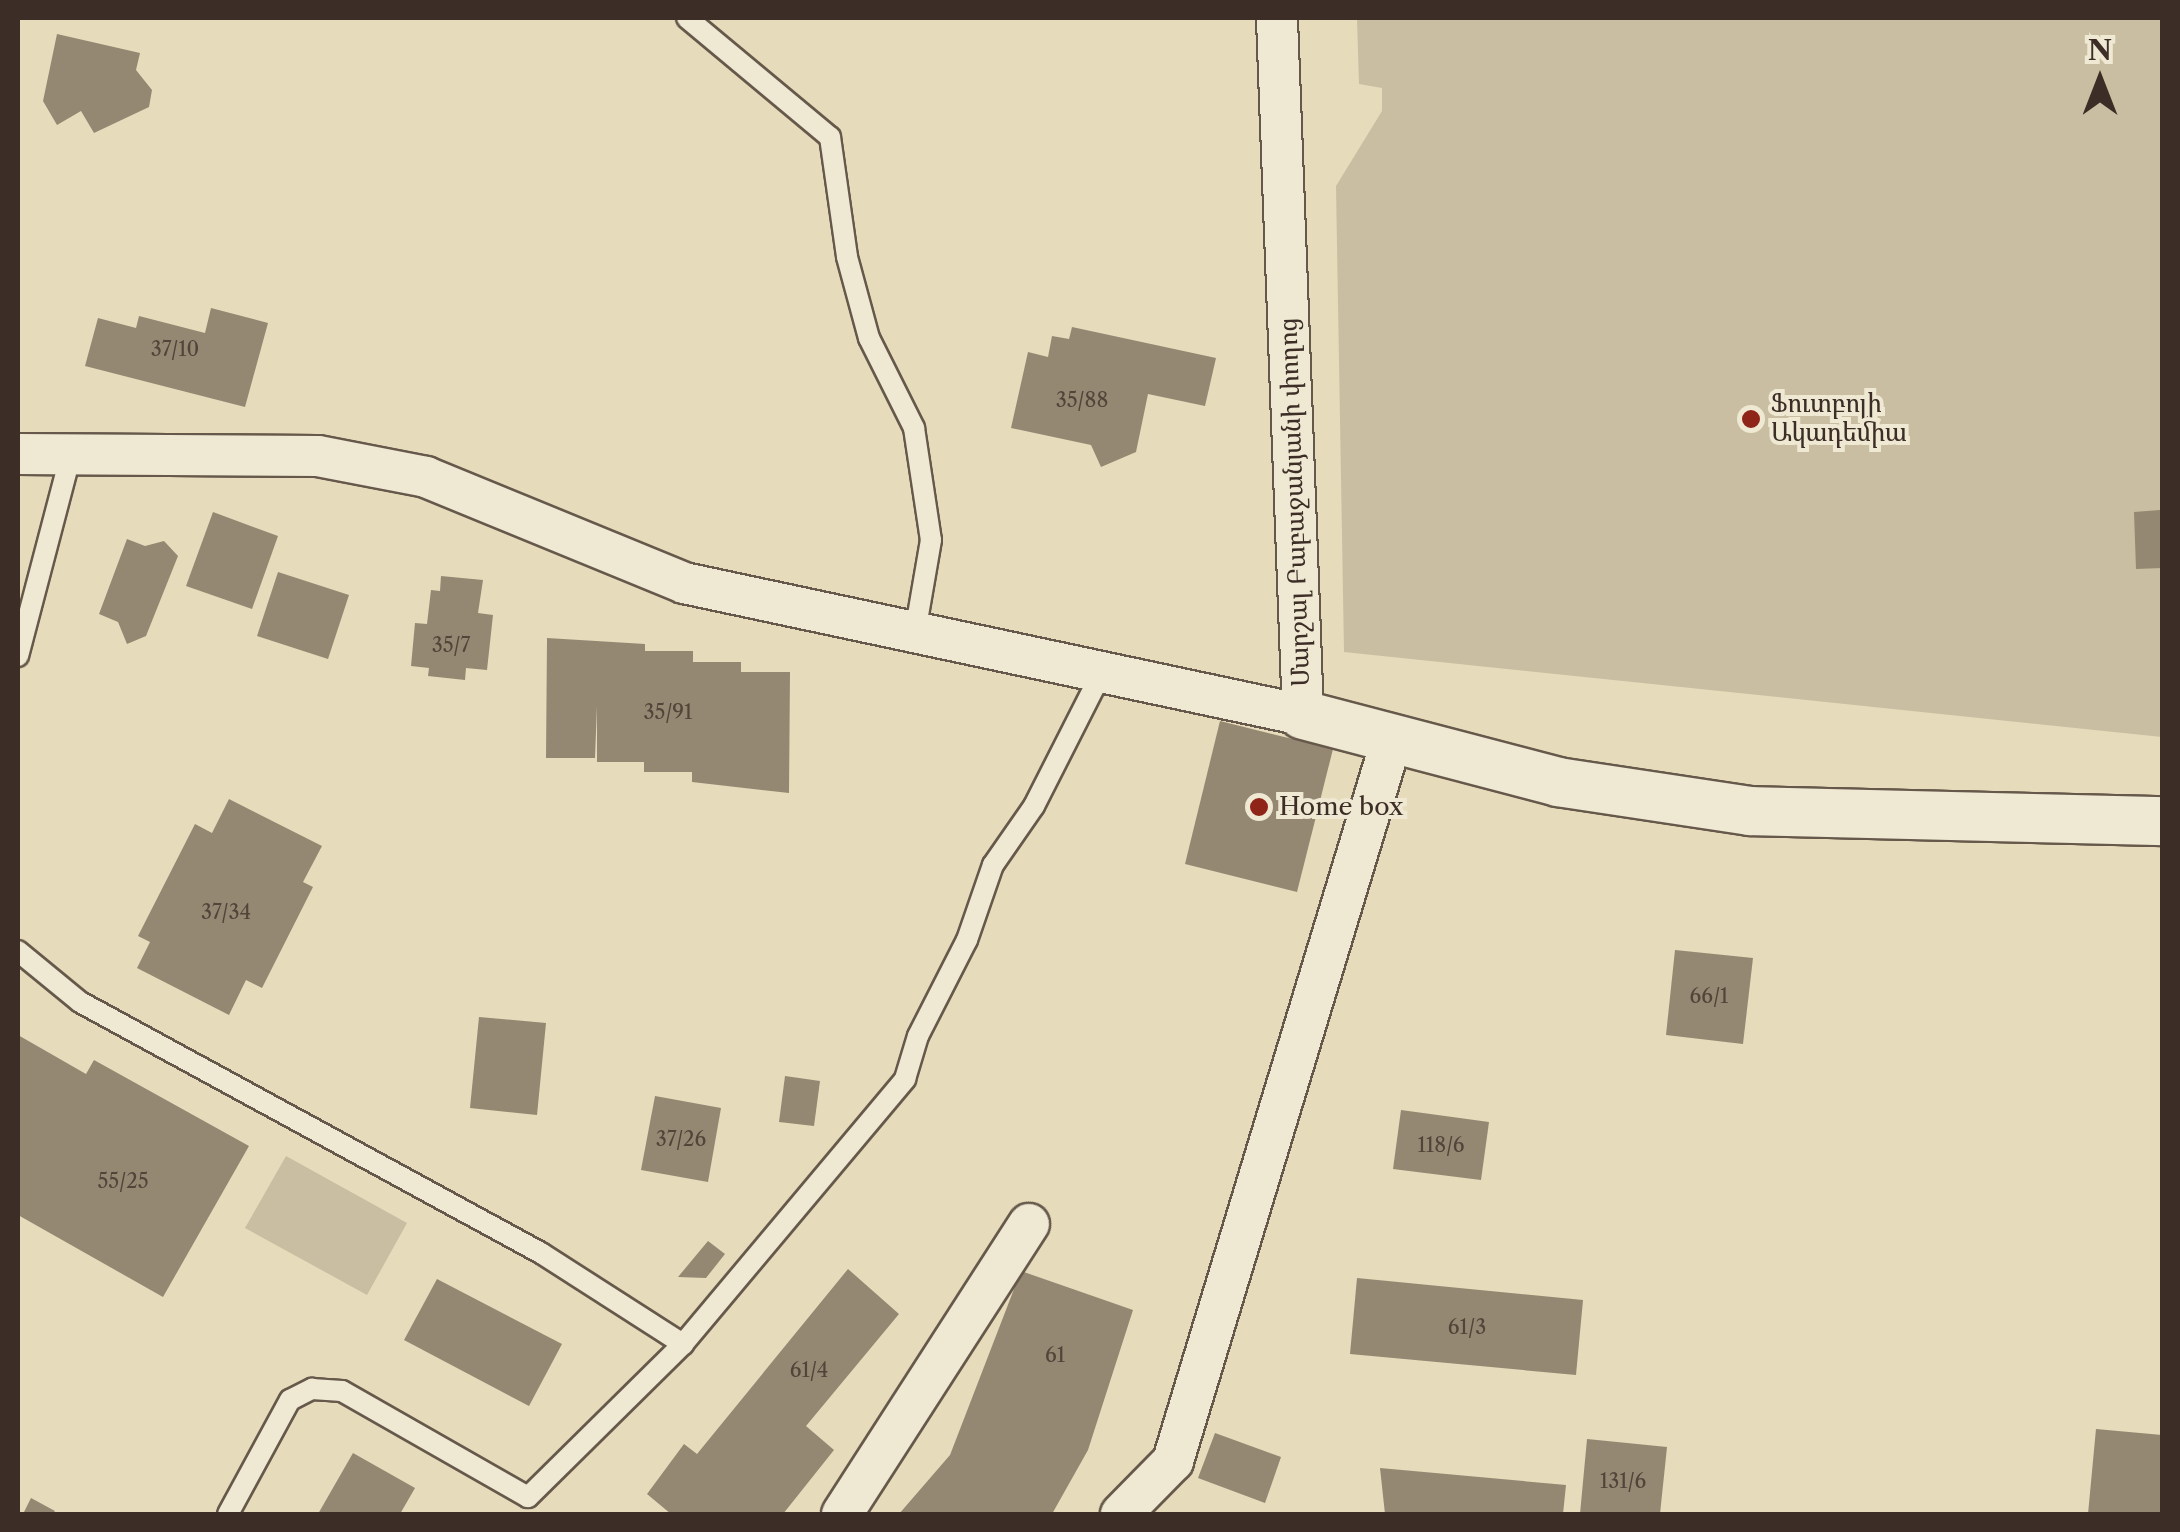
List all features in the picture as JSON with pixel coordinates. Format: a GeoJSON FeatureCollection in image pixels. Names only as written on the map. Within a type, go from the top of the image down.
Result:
{"type":"FeatureCollection","features":[{"type":"Feature","properties":{"kind":"street","name":"Մարշալ Բաբաջանյանի փողոց"},"geometry":{"type":"LineString","coordinates":[[1277,18],[1303,715],[1391,742],[1558,782],[1750,812],[2162,821]]}},
{"type":"Feature","properties":{"kind":"street"},"geometry":{"type":"LineString","coordinates":[[18,454],[318,456],[426,477],[684,583],[1303,715]]}},
{"type":"Feature","properties":{"kind":"street"},"geometry":{"type":"LineString","coordinates":[[1121,1514],[1173,1461],[1391,742]]}},
{"type":"Feature","properties":{"kind":"street"},"geometry":{"type":"LineString","coordinates":[[842,1514],[1029,1224]]}},
{"type":"Feature","properties":{"kind":"lane"},"geometry":{"type":"LineString","coordinates":[[687,18],[830,138],[847,257],[869,338],[914,428],[931,540],[915,633]]}},
{"type":"Feature","properties":{"kind":"lane"},"geometry":{"type":"LineString","coordinates":[[18,656],[71,454]]}},
{"type":"Feature","properties":{"kind":"lane"},"geometry":{"type":"LineString","coordinates":[[228,1514],[290,1400],[312,1389],[342,1392],[523,1506],[683,1344],[905,1079],[918,1036],[968,940],[992,865],[1034,806],[1101,674]]}},
{"type":"Feature","properties":{"kind":"lane"},"geometry":{"type":"LineString","coordinates":[[18,951],[80,1002],[540,1253],[683,1344]]}},
{"type":"Feature","properties":{"kind":"shaded area","name":"Ֆուտբոլի Ակադեմիա"},"geometry":{"type":"Polygon","coordinates":[[[1357,18],[2162,18],[2162,737],[1344,652],[1336,186],[1382,111],[1382,88],[1359,84],[1357,18]]]}},
{"type":"Feature","properties":{"kind":"shaded area"},"geometry":{"type":"Polygon","coordinates":[[[286,1156],[407,1223],[367,1295],[245,1228],[286,1156]]]}},
{"type":"Feature","properties":{"kind":"building"},"geometry":{"type":"Polygon","coordinates":[[[57,34],[140,53],[136,70],[152,90],[149,107],[94,133],[81,111],[57,125],[43,101],[57,34]]]}},
{"type":"Feature","properties":{"kind":"building"},"geometry":{"type":"Polygon","coordinates":[[[211,308],[268,323],[245,407],[85,366],[98,318],[136,328],[139,316],[205,333],[211,308]]]}},
{"type":"Feature","properties":{"kind":"building"},"geometry":{"type":"Polygon","coordinates":[[[1072,327],[1216,358],[1205,406],[1148,394],[1136,452],[1101,467],[1091,445],[1011,428],[1028,352],[1048,357],[1052,336],[1069,339],[1072,327]]]}},
{"type":"Feature","properties":{"kind":"building"},"geometry":{"type":"Polygon","coordinates":[[[2160,510],[2162,568],[2136,569],[2134,512],[2160,510]]]}},
{"type":"Feature","properties":{"kind":"building"},"geometry":{"type":"Polygon","coordinates":[[[213,512],[278,536],[252,609],[186,586],[213,512]]]}},
{"type":"Feature","properties":{"kind":"building"},"geometry":{"type":"Polygon","coordinates":[[[127,539],[145,546],[164,541],[178,556],[146,636],[127,644],[118,622],[99,614],[127,539]]]}},
{"type":"Feature","properties":{"kind":"building"},"geometry":{"type":"Polygon","coordinates":[[[278,572],[349,595],[328,659],[257,636],[278,572]]]}},
{"type":"Feature","properties":{"kind":"building"},"geometry":{"type":"Polygon","coordinates":[[[441,576],[483,580],[478,613],[493,615],[487,670],[466,668],[465,680],[428,676],[429,668],[411,666],[415,623],[427,624],[431,590],[440,591],[441,576]]]}},
{"type":"Feature","properties":{"kind":"building"},"geometry":{"type":"Polygon","coordinates":[[[547,638],[645,644],[645,651],[693,651],[693,662],[741,662],[741,672],[790,672],[789,793],[692,782],[692,772],[644,772],[644,762],[597,762],[597,706],[595,758],[546,758],[547,638]]]}},
{"type":"Feature","properties":{"kind":"building","name":"Home box"},"geometry":{"type":"Polygon","coordinates":[[[1220,721],[1333,749],[1297,892],[1185,864],[1220,721]]]}},
{"type":"Feature","properties":{"kind":"building"},"geometry":{"type":"Polygon","coordinates":[[[229,799],[322,846],[303,882],[313,887],[262,988],[246,980],[229,1015],[137,968],[150,942],[138,936],[195,824],[212,833],[229,799]]]}},
{"type":"Feature","properties":{"kind":"building"},"geometry":{"type":"Polygon","coordinates":[[[1675,950],[1753,958],[1743,1044],[1666,1035],[1675,950]]]}},
{"type":"Feature","properties":{"kind":"building"},"geometry":{"type":"Polygon","coordinates":[[[479,1017],[546,1023],[537,1115],[470,1108],[479,1017]]]}},
{"type":"Feature","properties":{"kind":"building"},"geometry":{"type":"Polygon","coordinates":[[[18,1035],[86,1074],[94,1060],[249,1146],[163,1297],[18,1215],[18,1035]]]}},
{"type":"Feature","properties":{"kind":"building"},"geometry":{"type":"Polygon","coordinates":[[[785,1076],[820,1081],[814,1126],[779,1122],[785,1076]]]}},
{"type":"Feature","properties":{"kind":"building"},"geometry":{"type":"Polygon","coordinates":[[[655,1096],[721,1108],[708,1182],[641,1170],[655,1096]]]}},
{"type":"Feature","properties":{"kind":"building"},"geometry":{"type":"Polygon","coordinates":[[[1401,1110],[1489,1122],[1481,1180],[1393,1169],[1401,1110]]]}},
{"type":"Feature","properties":{"kind":"building"},"geometry":{"type":"Polygon","coordinates":[[[708,1241],[725,1254],[706,1278],[678,1277],[708,1241]]]}},
{"type":"Feature","properties":{"kind":"building"},"geometry":{"type":"Polygon","coordinates":[[[848,1269],[899,1314],[806,1426],[834,1450],[783,1514],[671,1514],[647,1494],[684,1444],[697,1454],[848,1269]]]}},
{"type":"Feature","properties":{"kind":"building"},"geometry":{"type":"Polygon","coordinates":[[[1021,1271],[1133,1310],[1088,1450],[1052,1514],[899,1514],[950,1455],[1021,1271]]]}},
{"type":"Feature","properties":{"kind":"building"},"geometry":{"type":"Polygon","coordinates":[[[1357,1278],[1583,1300],[1576,1375],[1350,1354],[1357,1278]]]}},
{"type":"Feature","properties":{"kind":"building"},"geometry":{"type":"Polygon","coordinates":[[[437,1279],[562,1344],[529,1406],[404,1340],[437,1279]]]}},
{"type":"Feature","properties":{"kind":"building"},"geometry":{"type":"Polygon","coordinates":[[[2096,1429],[2162,1435],[2162,1512],[2088,1514],[2096,1429]]]}},
{"type":"Feature","properties":{"kind":"building"},"geometry":{"type":"Polygon","coordinates":[[[1215,1433],[1281,1457],[1265,1503],[1198,1478],[1215,1433]]]}},
{"type":"Feature","properties":{"kind":"building"},"geometry":{"type":"Polygon","coordinates":[[[1587,1439],[1667,1447],[1660,1514],[1580,1514],[1587,1439]]]}},
{"type":"Feature","properties":{"kind":"building"},"geometry":{"type":"Polygon","coordinates":[[[353,1453],[415,1488],[400,1514],[318,1514],[353,1453]]]}},
{"type":"Feature","properties":{"kind":"building"},"geometry":{"type":"Polygon","coordinates":[[[1380,1468],[1566,1485],[1563,1514],[1385,1514],[1380,1468]]]}},
{"type":"Feature","properties":{"kind":"building"},"geometry":{"type":"Polygon","coordinates":[[[31,1498],[55,1511],[23,1514],[31,1498]]]}},
{"type":"Feature","properties":{"kind":"place","name":"Ֆուտբոլի Ակադեմիա"},"geometry":{"type":"Point","coordinates":[1751,419]}},
{"type":"Feature","properties":{"kind":"place","name":"Home box"},"geometry":{"type":"Point","coordinates":[1259,807]}}]}
